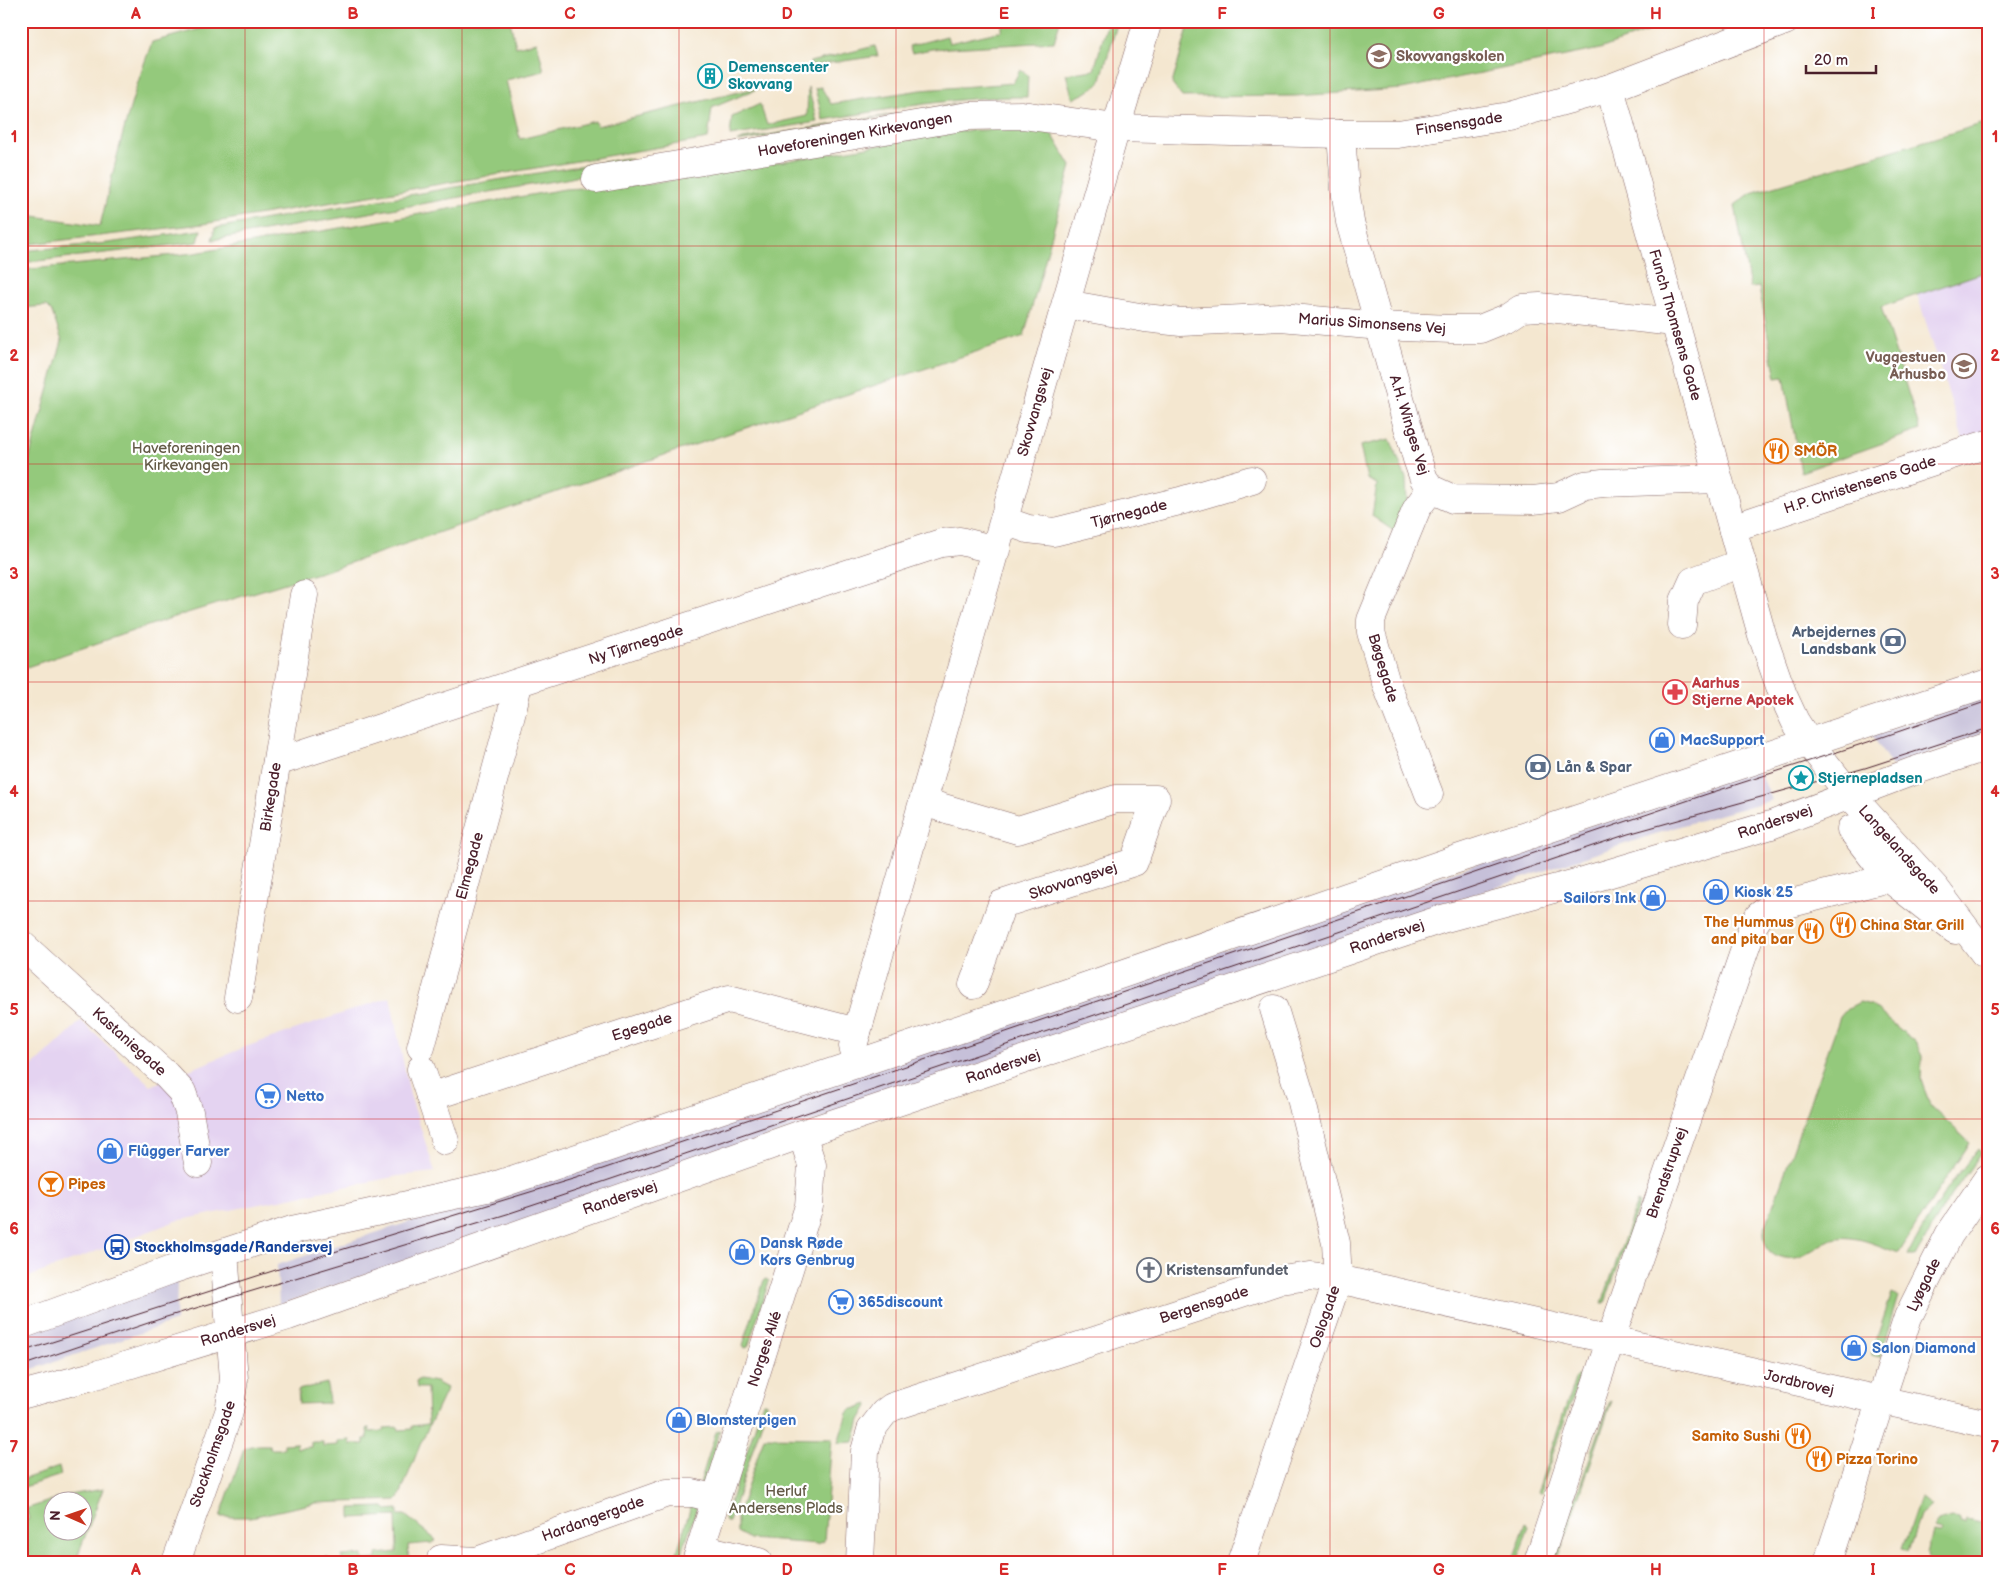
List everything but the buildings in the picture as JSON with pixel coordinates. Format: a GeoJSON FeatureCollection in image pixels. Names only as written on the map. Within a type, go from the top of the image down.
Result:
{"type":"FeatureCollection","features":[{"type":"Feature","properties":{"kind":"street","name":"Skovvangsvej"},"geometry":{"type":"LineString","coordinates":[[858,1063],[853,1046],[1148,21]]}},
{"type":"Feature","properties":{"kind":"street","name":"Finsensgade"},"geometry":{"type":"LineString","coordinates":[[1116,128],[1398,134],[1508,116],[1610,88],[1785,21]]}},
{"type":"Feature","properties":{"kind":"street","name":"Funch Thomsens Gade"},"geometry":{"type":"LineString","coordinates":[[1610,88],[1762,635],[1783,695],[1795,721],[1809,743],[1850,795]]}},
{"type":"Feature","properties":{"kind":"street","name":"Haveforeningen Kirkevangen"},"geometry":{"type":"LineString","coordinates":[[596,179],[968,116],[1022,115],[1116,128]]}},
{"type":"Feature","properties":{"kind":"street","name":"A.H. Winges Vej"},"geometry":{"type":"LineString","coordinates":[[1341,134],[1345,189],[1350,222],[1417,459],[1424,479],[1431,489],[1453,499],[1533,500],[1559,497],[1585,485],[1603,482],[1718,479]]}},
{"type":"Feature","properties":{"kind":"street","name":"Marius Simonsens Vej"},"geometry":{"type":"LineString","coordinates":[[1066,304],[1145,318],[1181,322],[1281,317],[1380,326],[1480,329],[1507,318],[1522,308],[1540,307],[1674,322]]}},
{"type":"Feature","properties":{"kind":"street","name":"H.P. Christensens Gade"},"geometry":{"type":"LineString","coordinates":[[1732,528],[1958,452],[1988,444]]}},
{"type":"Feature","properties":{"kind":"street","name":"Tjørnegade"},"geometry":{"type":"LineString","coordinates":[[1005,521],[1028,529],[1054,532],[1184,500],[1252,480]]}},
{"type":"Feature","properties":{"kind":"street","name":"Bøgegade"},"geometry":{"type":"LineString","coordinates":[[1429,794],[1386,682],[1371,632],[1371,620],[1417,508],[1431,489]]}},
{"type":"Feature","properties":{"kind":"street","name":"Ny Tjørnegade"},"geometry":{"type":"LineString","coordinates":[[277,762],[942,543],[960,541],[996,550]]}},
{"type":"Feature","properties":{"kind":"street"},"geometry":{"type":"LineString","coordinates":[[1682,625],[1684,600],[1693,581],[1742,563]]}},
{"type":"Feature","properties":{"kind":"street","name":"Birkegade"},"geometry":{"type":"LineString","coordinates":[[238,998],[304,595]]}},
{"type":"Feature","properties":{"kind":"street"},"geometry":{"type":"LineString","coordinates":[[21,1325],[171,1270],[292,1230],[491,1187],[1451,861],[1988,683]]}},
{"type":"Feature","properties":{"kind":"street","name":"Elmegade"},"geometry":{"type":"LineString","coordinates":[[430,1096],[421,1058],[518,684]]}},
{"type":"Feature","properties":{"kind":"street","name":"Randersvej"},"geometry":{"type":"LineString","coordinates":[[21,1395],[89,1377],[288,1316],[802,1134],[1442,919],[1587,880],[1770,824],[1988,746]]}},
{"type":"Feature","properties":{"kind":"street","name":"Langelandsgade"},"geometry":{"type":"LineString","coordinates":[[1850,795],[1935,888],[1986,955]]}},
{"type":"Feature","properties":{"kind":"street","name":"Skovvangsvej"},"geometry":{"type":"LineString","coordinates":[[923,802],[1018,830],[1116,799],[1156,799],[1134,862],[1002,904],[973,985]]}},
{"type":"Feature","properties":{"kind":"street","name":"Langelandsgade"},"geometry":{"type":"LineString","coordinates":[[1851,829],[1889,878],[1986,955]]}},
{"type":"Feature","properties":{"kind":"street","name":"Brendstrupvej"},"geometry":{"type":"LineString","coordinates":[[1538,1562],[1610,1341],[1753,926],[1759,916],[1778,906],[1889,878]]}},
{"type":"Feature","properties":{"kind":"street","name":"Kastaniegade"},"geometry":{"type":"LineString","coordinates":[[21,944],[166,1075],[182,1092],[190,1112],[198,1163]]}},
{"type":"Feature","properties":{"kind":"street","name":"Egegade"},"geometry":{"type":"LineString","coordinates":[[430,1096],[729,999],[857,1032]]}},
{"type":"Feature","properties":{"kind":"street","name":"Oslogade"},"geometry":{"type":"LineString","coordinates":[[1241,1562],[1338,1280],[1336,1243],[1300,1094],[1274,1009]]}},
{"type":"Feature","properties":{"kind":"street"},"geometry":{"type":"LineString","coordinates":[[430,1096],[444,1141]]}},
{"type":"Feature","properties":{"kind":"street","name":"Norges Allé"},"geometry":{"type":"LineString","coordinates":[[699,1555],[809,1206],[812,1165],[802,1134]]}},
{"type":"Feature","properties":{"kind":"street","name":"Lyøgade"},"geometry":{"type":"LineString","coordinates":[[1828,1562],[1908,1317],[1949,1235],[1988,1178]]}},
{"type":"Feature","properties":{"kind":"street","name":"Stockholmsgade"},"geometry":{"type":"LineString","coordinates":[[176,1562],[230,1412],[234,1380],[224,1253]]}},
{"type":"Feature","properties":{"kind":"street","name":"Bergensgade"},"geometry":{"type":"LineString","coordinates":[[860,1562],[865,1452],[871,1430],[884,1413],[892,1407],[1281,1280],[1310,1276],[1338,1280],[1610,1341]]}},
{"type":"Feature","properties":{"kind":"street","name":"Jordbrovej"},"geometry":{"type":"LineString","coordinates":[[1610,1341],[1988,1424]]}},
{"type":"Feature","properties":{"kind":"street","name":"Hardangergade"},"geometry":{"type":"LineString","coordinates":[[441,1559],[477,1561],[667,1493],[693,1493],[716,1499]]}},
{"type":"Feature","properties":{"kind":"street"},"geometry":{"type":"LineString","coordinates":[[699,1555],[759,1562]]}},
{"type":"Feature","properties":{"kind":"shaded area","name":"Vuggestuen Århusbo"},"geometry":{"type":"Polygon","coordinates":[[[1988,271],[1988,438],[1965,446],[1917,294],[1988,271]]]}},
{"type":"Feature","properties":{"kind":"shaded area"},"geometry":{"type":"Polygon","coordinates":[[[1988,695],[1988,733],[1892,766],[1872,735],[1988,695]]]}},
{"type":"Feature","properties":{"kind":"shaded area"},"geometry":{"type":"Polygon","coordinates":[[[1758,768],[1772,800],[1683,825],[1564,864],[279,1305],[277,1265],[539,1182],[1758,768]]]}},
{"type":"Feature","properties":{"kind":"shaded area"},"geometry":{"type":"Polygon","coordinates":[[[390,997],[410,1095],[435,1172],[398,1176],[176,1221],[21,1280],[21,1073],[40,1060],[81,1021],[151,1086],[245,1047],[390,997]]]}},
{"type":"Feature","properties":{"kind":"shaded area"},"geometry":{"type":"Polygon","coordinates":[[[177,1280],[176,1321],[21,1373],[21,1334],[177,1280]]]}},
{"type":"Feature","properties":{"kind":"green space"},"geometry":{"type":"Polygon","coordinates":[[[229,21],[510,21],[516,47],[537,42],[544,71],[506,80],[520,139],[595,121],[597,126],[764,86],[712,108],[708,139],[203,224],[21,245],[21,214],[100,226],[129,110],[152,42],[229,21]]]}},
{"type":"Feature","properties":{"kind":"green space"},"geometry":{"type":"Polygon","coordinates":[[[1002,21],[1060,21],[1054,42],[932,49],[912,53],[909,46],[947,36],[949,43],[1002,31],[1002,21]]]}},
{"type":"Feature","properties":{"kind":"green space"},"geometry":{"type":"Polygon","coordinates":[[[1108,21],[1118,21],[1100,82],[1087,92],[1073,99],[1066,74],[1094,70],[1108,21]]]}},
{"type":"Feature","properties":{"kind":"green space","name":"Skovvangskolen"},"geometry":{"type":"Polygon","coordinates":[[[1190,21],[1675,21],[1600,49],[1402,89],[1295,96],[1182,97],[1172,84],[1190,21]]]}},
{"type":"Feature","properties":{"kind":"green space"},"geometry":{"type":"Polygon","coordinates":[[[875,46],[878,56],[810,66],[810,62],[875,46]]]}},
{"type":"Feature","properties":{"kind":"green space"},"geometry":{"type":"Polygon","coordinates":[[[1020,70],[1028,75],[1027,97],[950,101],[823,120],[815,88],[821,87],[831,104],[921,90],[1013,83],[1020,70]]]}},
{"type":"Feature","properties":{"kind":"green space"},"geometry":{"type":"Polygon","coordinates":[[[808,87],[817,122],[730,136],[732,117],[760,104],[767,125],[807,116],[808,87]]]}},
{"type":"Feature","properties":{"kind":"green space"},"geometry":{"type":"Polygon","coordinates":[[[958,104],[737,142],[743,139],[958,104]]]}},
{"type":"Feature","properties":{"kind":"green space"},"geometry":{"type":"Polygon","coordinates":[[[1988,122],[1988,271],[1881,307],[1920,430],[1801,472],[1784,377],[1776,378],[1759,287],[1750,288],[1735,205],[1751,193],[1988,122]]]}},
{"type":"Feature","properties":{"kind":"green space","name":"Haveforeningen Kirkevangen"},"geometry":{"type":"Polygon","coordinates":[[[1049,129],[1071,166],[1024,336],[682,449],[341,566],[174,617],[21,669],[21,488],[62,341],[52,312],[46,306],[21,308],[21,270],[195,253],[565,189],[651,184],[961,131],[1049,129]]]}},
{"type":"Feature","properties":{"kind":"green space"},"geometry":{"type":"Polygon","coordinates":[[[626,158],[632,159],[571,178],[212,240],[215,228],[626,158]]]}},
{"type":"Feature","properties":{"kind":"green space"},"geometry":{"type":"Polygon","coordinates":[[[201,230],[198,242],[21,263],[21,251],[108,243],[201,230]]]}},
{"type":"Feature","properties":{"kind":"green space"},"geometry":{"type":"Polygon","coordinates":[[[1390,439],[1406,478],[1407,502],[1395,532],[1372,516],[1377,484],[1367,479],[1360,446],[1390,439]]]}},
{"type":"Feature","properties":{"kind":"green space"},"geometry":{"type":"Polygon","coordinates":[[[1860,1002],[1871,1005],[1915,1042],[1922,1056],[1921,1079],[1930,1105],[1970,1143],[1899,1253],[1853,1238],[1838,1238],[1829,1240],[1803,1256],[1787,1258],[1777,1256],[1770,1252],[1766,1246],[1764,1231],[1840,1017],[1848,1008],[1860,1002]]]}},
{"type":"Feature","properties":{"kind":"green space"},"geometry":{"type":"Polygon","coordinates":[[[1978,1149],[1981,1153],[1943,1207],[1915,1257],[1908,1255],[1940,1200],[1978,1149]]]}},
{"type":"Feature","properties":{"kind":"green space"},"geometry":{"type":"Polygon","coordinates":[[[1637,1202],[1639,1204],[1605,1303],[1602,1303],[1637,1202]]]}},
{"type":"Feature","properties":{"kind":"green space"},"geometry":{"type":"Polygon","coordinates":[[[764,1280],[769,1281],[748,1347],[745,1348],[743,1345],[764,1280]]]}},
{"type":"Feature","properties":{"kind":"green space"},"geometry":{"type":"Polygon","coordinates":[[[1892,1293],[1898,1296],[1880,1357],[1871,1355],[1892,1293]]]}},
{"type":"Feature","properties":{"kind":"green space"},"geometry":{"type":"Polygon","coordinates":[[[1578,1376],[1579,1379],[1543,1482],[1542,1493],[1537,1493],[1575,1379],[1578,1376]]]}},
{"type":"Feature","properties":{"kind":"green space"},"geometry":{"type":"Polygon","coordinates":[[[420,1379],[436,1382],[447,1388],[420,1445],[399,1498],[396,1500],[315,1503],[251,1517],[220,1517],[244,1449],[269,1445],[270,1449],[284,1449],[284,1444],[296,1443],[297,1448],[311,1447],[311,1442],[323,1442],[323,1446],[338,1445],[338,1441],[350,1440],[350,1444],[364,1444],[364,1439],[368,1439],[367,1428],[369,1428],[370,1432],[398,1427],[399,1430],[412,1429],[412,1426],[428,1424],[427,1388],[417,1388],[416,1381],[420,1379]]]}},
{"type":"Feature","properties":{"kind":"green space"},"geometry":{"type":"Polygon","coordinates":[[[327,1383],[329,1403],[299,1404],[298,1390],[327,1383]]]}},
{"type":"Feature","properties":{"kind":"green space"},"geometry":{"type":"Polygon","coordinates":[[[1612,1400],[1560,1554],[1556,1559],[1555,1557],[1610,1401],[1612,1400]]]}},
{"type":"Feature","properties":{"kind":"green space"},"geometry":{"type":"Polygon","coordinates":[[[763,1402],[766,1402],[766,1409],[729,1522],[726,1522],[725,1518],[763,1402]]]}},
{"type":"Feature","properties":{"kind":"green space"},"geometry":{"type":"Polygon","coordinates":[[[868,1404],[860,1420],[854,1442],[838,1443],[847,1413],[850,1410],[868,1404]]]}},
{"type":"Feature","properties":{"kind":"green space"},"geometry":{"type":"Polygon","coordinates":[[[720,1430],[705,1482],[700,1483],[716,1432],[720,1430]]]}},
{"type":"Feature","properties":{"kind":"green space","name":"Herluf Andersens Plads"},"geometry":{"type":"Polygon","coordinates":[[[764,1437],[832,1438],[824,1541],[818,1544],[749,1539],[737,1532],[737,1518],[764,1437]]]}},
{"type":"Feature","properties":{"kind":"green space"},"geometry":{"type":"Polygon","coordinates":[[[59,1467],[61,1475],[21,1488],[21,1480],[59,1467]]]}},
{"type":"Feature","properties":{"kind":"green space"},"geometry":{"type":"Polygon","coordinates":[[[103,1489],[92,1518],[92,1491],[103,1489]]]}},
{"type":"Feature","properties":{"kind":"green space"},"geometry":{"type":"Polygon","coordinates":[[[1920,1497],[1931,1506],[1920,1516],[1908,1552],[1902,1550],[1920,1497]]]}},
{"type":"Feature","properties":{"kind":"green space"},"geometry":{"type":"Polygon","coordinates":[[[42,1503],[42,1540],[84,1540],[76,1560],[70,1557],[58,1562],[21,1562],[21,1522],[29,1519],[26,1509],[42,1503]]]}},
{"type":"Feature","properties":{"kind":"green space"},"geometry":{"type":"Polygon","coordinates":[[[691,1506],[697,1507],[679,1562],[674,1562],[691,1506]]]}},
{"type":"Feature","properties":{"kind":"green space"},"geometry":{"type":"Polygon","coordinates":[[[384,1507],[387,1510],[398,1509],[398,1515],[405,1515],[436,1540],[432,1543],[408,1545],[409,1562],[328,1562],[342,1561],[342,1556],[363,1555],[363,1560],[377,1559],[377,1554],[397,1552],[396,1516],[351,1518],[351,1508],[384,1507]]]}},
{"type":"Feature","properties":{"kind":"green space"},"geometry":{"type":"Polygon","coordinates":[[[1952,1518],[1960,1519],[1960,1523],[1965,1524],[1966,1520],[1988,1524],[1988,1562],[1929,1562],[1927,1553],[1933,1533],[1941,1534],[1942,1531],[1934,1529],[1939,1522],[1952,1518]]]}},
{"type":"Feature","properties":{"kind":"green space"},"geometry":{"type":"Polygon","coordinates":[[[1526,1523],[1529,1526],[1517,1562],[1512,1562],[1526,1523]]]}},
{"type":"Feature","properties":{"kind":"tram line"},"geometry":{"type":"LineString","coordinates":[[21,1352],[285,1267],[576,1178],[1704,795],[1988,701]]}},
{"type":"Feature","properties":{"kind":"tram line"},"geometry":{"type":"LineString","coordinates":[[21,1366],[163,1318],[507,1214],[1628,834],[1865,768],[1988,728]]}},
{"type":"Feature","properties":{"kind":"place","name":"Skovvangskolen"},"geometry":{"type":"Point","coordinates":[1379,56]}},
{"type":"Feature","properties":{"kind":"place","name":"Demenscenter Skovvang"},"geometry":{"type":"Point","coordinates":[710,76]}},
{"type":"Feature","properties":{"kind":"place","name":"Vuggestuen Århusbo"},"geometry":{"type":"Point","coordinates":[1964,366]}},
{"type":"Feature","properties":{"kind":"place","name":"SMÖR"},"geometry":{"type":"Point","coordinates":[1776,451]}},
{"type":"Feature","properties":{"kind":"place","name":"Arbejdernes Landsbank"},"geometry":{"type":"Point","coordinates":[1893,641]}},
{"type":"Feature","properties":{"kind":"place","name":"Aarhus Stjerne Apotek"},"geometry":{"type":"Point","coordinates":[1675,692]}},
{"type":"Feature","properties":{"kind":"place","name":"MacSupport"},"geometry":{"type":"Point","coordinates":[1662,740]}},
{"type":"Feature","properties":{"kind":"place","name":"Lån & Spar"},"geometry":{"type":"Point","coordinates":[1538,767]}},
{"type":"Feature","properties":{"kind":"place","name":"Stjernepladsen"},"geometry":{"type":"Point","coordinates":[1801,778]}},
{"type":"Feature","properties":{"kind":"place","name":"Kiosk 25"},"geometry":{"type":"Point","coordinates":[1716,892]}},
{"type":"Feature","properties":{"kind":"place","name":"Sailors Ink"},"geometry":{"type":"Point","coordinates":[1653,898]}},
{"type":"Feature","properties":{"kind":"place","name":"China Star Grill"},"geometry":{"type":"Point","coordinates":[1843,925]}},
{"type":"Feature","properties":{"kind":"place","name":"The Hummus and pita bar"},"geometry":{"type":"Point","coordinates":[1811,931]}},
{"type":"Feature","properties":{"kind":"place","name":"Netto"},"geometry":{"type":"Point","coordinates":[268,1096]}},
{"type":"Feature","properties":{"kind":"place","name":"Flûgger Farver"},"geometry":{"type":"Point","coordinates":[110,1151]}},
{"type":"Feature","properties":{"kind":"place","name":"Pipes"},"geometry":{"type":"Point","coordinates":[51,1184]}},
{"type":"Feature","properties":{"kind":"place","name":"Stockholmsgade/Randersvej"},"geometry":{"type":"Point","coordinates":[117,1247]}},
{"type":"Feature","properties":{"kind":"place","name":"Dansk Røde Kors Genbrug"},"geometry":{"type":"Point","coordinates":[742,1252]}},
{"type":"Feature","properties":{"kind":"place","name":"Kristensamfundet"},"geometry":{"type":"Point","coordinates":[1149,1270]}},
{"type":"Feature","properties":{"kind":"place","name":"365discount"},"geometry":{"type":"Point","coordinates":[841,1302]}},
{"type":"Feature","properties":{"kind":"place","name":"Salon Diamond"},"geometry":{"type":"Point","coordinates":[1854,1348]}},
{"type":"Feature","properties":{"kind":"place","name":"Blomsterpigen"},"geometry":{"type":"Point","coordinates":[679,1420]}},
{"type":"Feature","properties":{"kind":"place","name":"Samito Sushi"},"geometry":{"type":"Point","coordinates":[1798,1436]}},
{"type":"Feature","properties":{"kind":"place","name":"Pizza Torino"},"geometry":{"type":"Point","coordinates":[1819,1459]}}]}
